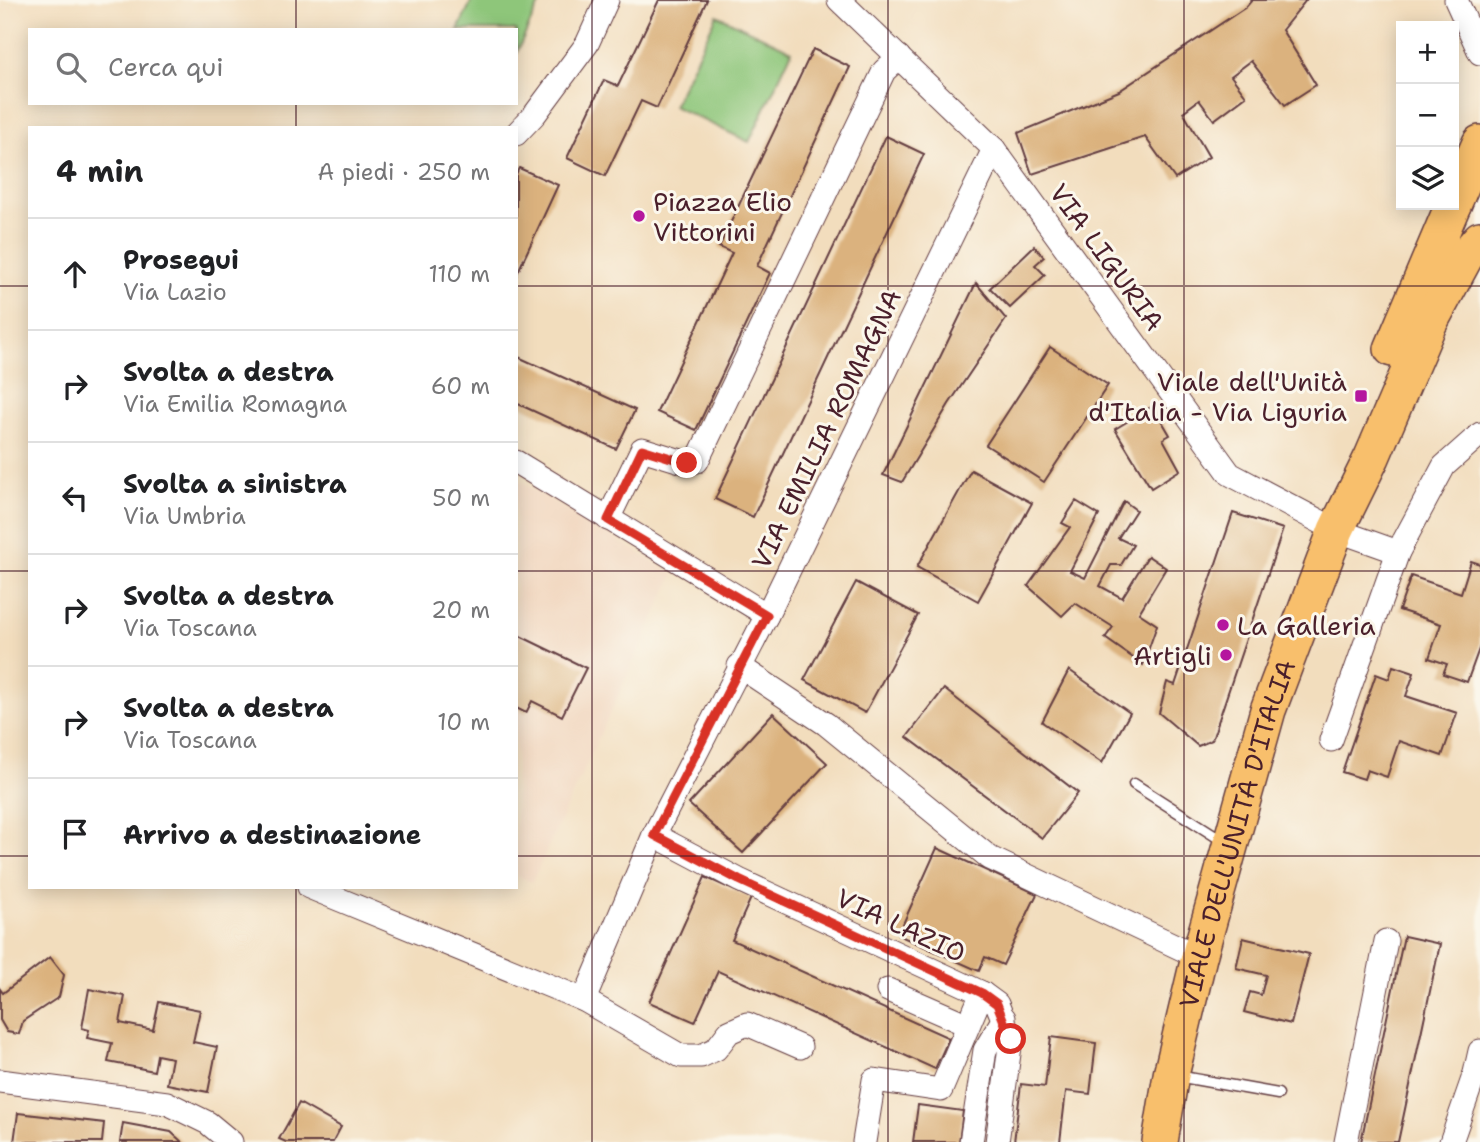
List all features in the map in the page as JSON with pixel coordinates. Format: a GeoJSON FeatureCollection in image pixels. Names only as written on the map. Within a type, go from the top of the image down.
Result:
{"type":"FeatureCollection","features":[{"type":"Feature","properties":{"kind":"main road","name":"VIALE DELL'UNITÀ D'ITALIA"},"geometry":{"type":"LineString","coordinates":[[1459,190],[1480,143]]}},
{"type":"Feature","properties":{"kind":"main road","name":"VIALE DELL'UNITÀ D'ITALIA"},"geometry":{"type":"LineString","coordinates":[[1336,530],[1353,453],[1386,363],[1450,210]]}},
{"type":"Feature","properties":{"kind":"main road","name":"VIALE DELL'UNITÀ D'ITALIA"},"geometry":{"type":"LineString","coordinates":[[1160,1142],[1171,1075],[1199,957],[1268,710],[1336,530],[1372,457],[1429,324],[1467,254],[1480,239]]}},
{"type":"Feature","properties":{"kind":"street"},"geometry":{"type":"LineString","coordinates":[[518,132],[535,114],[587,44],[607,0]]}},
{"type":"Feature","properties":{"kind":"street","name":"VIA LIGURIA"},"geometry":{"type":"LineString","coordinates":[[839,0],[995,149],[1230,474],[1336,530],[1398,552]]}},
{"type":"Feature","properties":{"kind":"street"},"geometry":{"type":"LineString","coordinates":[[1456,0],[1480,53]]}},
{"type":"Feature","properties":{"kind":"street"},"geometry":{"type":"LineString","coordinates":[[608,520],[642,449],[687,463],[697,461],[884,71],[899,57]]}},
{"type":"Feature","properties":{"kind":"street","name":"VIA EMILIA ROMAGNA"},"geometry":{"type":"LineString","coordinates":[[584,1000],[654,835],[767,615],[995,149]]}},
{"type":"Feature","properties":{"kind":"street"},"geometry":{"type":"LineString","coordinates":[[1331,740],[1398,552],[1444,466],[1480,434]]}},
{"type":"Feature","properties":{"kind":"street"},"geometry":{"type":"LineString","coordinates":[[518,463],[767,615]]}},
{"type":"Feature","properties":{"kind":"street"},"geometry":{"type":"LineString","coordinates":[[739,666],[826,724],[990,858],[1199,957]]}},
{"type":"Feature","properties":{"kind":"street","name":"VIA LAZIO"},"geometry":{"type":"LineString","coordinates":[[654,835],[739,880],[982,993],[997,1004],[1004,1018]]}},
{"type":"Feature","properties":{"kind":"street"},"geometry":{"type":"LineString","coordinates":[[314,889],[584,1000],[681,1056],[701,1056],[716,1049],[729,1032],[747,1024],[800,1047]]}},
{"type":"Feature","properties":{"kind":"street"},"geometry":{"type":"LineString","coordinates":[[1346,1142],[1386,941]]}},
{"type":"Feature","properties":{"kind":"street"},"geometry":{"type":"LineString","coordinates":[[888,990],[968,1025]]}},
{"type":"Feature","properties":{"kind":"street"},"geometry":{"type":"LineString","coordinates":[[864,1142],[874,1080],[941,1090],[982,993]]}},
{"type":"Feature","properties":{"kind":"street"},"geometry":{"type":"LineString","coordinates":[[971,1142],[985,1050],[1004,1018]]}},
{"type":"Feature","properties":{"kind":"street"},"geometry":{"type":"LineString","coordinates":[[997,1142],[1011,1039],[1004,1018]]}},
{"type":"Feature","properties":{"kind":"street"},"geometry":{"type":"LineString","coordinates":[[1451,1142],[1480,1051]]}},
{"type":"Feature","properties":{"kind":"street"},"geometry":{"type":"LineString","coordinates":[[0,1081],[167,1103],[208,1123],[232,1142]]}},
{"type":"Feature","properties":{"kind":"lane"},"geometry":{"type":"LineString","coordinates":[[1134,784],[1230,846]]}},
{"type":"Feature","properties":{"kind":"lane"},"geometry":{"type":"LineString","coordinates":[[1171,1075],[1278,1094]]}},
{"type":"Feature","properties":{"kind":"shaded area"},"geometry":{"type":"Polygon","coordinates":[[[518,480],[674,574],[532,882],[518,877],[518,480]]]}},
{"type":"Feature","properties":{"kind":"green space"},"geometry":{"type":"Polygon","coordinates":[[[472,0],[541,0],[518,50],[518,28],[459,28],[472,0]]]}},
{"type":"Feature","properties":{"kind":"green space"},"geometry":{"type":"Polygon","coordinates":[[[717,15],[792,51],[749,142],[673,106],[717,15]]]}},
{"type":"Feature","properties":{"kind":"building"},"geometry":{"type":"Polygon","coordinates":[[[659,0],[707,0],[657,108],[641,101],[605,176],[567,158],[604,80],[618,86],[659,0]]]}},
{"type":"Feature","properties":{"kind":"building"},"geometry":{"type":"Polygon","coordinates":[[[1252,0],[1306,0],[1282,30],[1316,85],[1285,105],[1251,61],[1231,76],[1246,96],[1214,120],[1199,100],[1183,112],[1209,157],[1175,179],[1145,137],[1032,174],[1018,133],[1119,91],[1246,7],[1252,0]]]}},
{"type":"Feature","properties":{"kind":"building"},"geometry":{"type":"Polygon","coordinates":[[[813,49],[850,67],[757,266],[770,273],[696,430],[657,412],[732,253],[719,247],[813,49]]]}},
{"type":"Feature","properties":{"kind":"building"},"geometry":{"type":"Polygon","coordinates":[[[886,136],[924,154],[753,517],[715,499],[886,136]]]}},
{"type":"Feature","properties":{"kind":"building"},"geometry":{"type":"Polygon","coordinates":[[[519,168],[558,185],[518,272],[519,168]]]}},
{"type":"Feature","properties":{"kind":"building"},"geometry":{"type":"Polygon","coordinates":[[[1034,246],[1044,257],[1035,265],[1045,275],[1010,308],[990,288],[1034,246]]]}},
{"type":"Feature","properties":{"kind":"building"},"geometry":{"type":"Polygon","coordinates":[[[976,283],[1006,319],[949,404],[902,482],[883,475],[976,283]]]}},
{"type":"Feature","properties":{"kind":"building"},"geometry":{"type":"Polygon","coordinates":[[[1050,347],[1108,385],[1044,482],[986,445],[1050,347]]]}},
{"type":"Feature","properties":{"kind":"building"},"geometry":{"type":"Polygon","coordinates":[[[518,357],[635,410],[616,449],[518,404],[518,357]]]}},
{"type":"Feature","properties":{"kind":"building"},"geometry":{"type":"Polygon","coordinates":[[[1153,406],[1170,435],[1163,439],[1180,470],[1151,488],[1115,429],[1153,406]]]}},
{"type":"Feature","properties":{"kind":"building"},"geometry":{"type":"Polygon","coordinates":[[[971,470],[1032,503],[978,601],[917,567],[971,470]]]}},
{"type":"Feature","properties":{"kind":"building"},"geometry":{"type":"Polygon","coordinates":[[[1076,501],[1099,515],[1070,571],[1085,578],[1124,501],[1136,510],[1118,538],[1133,545],[1121,565],[1111,565],[1100,586],[1122,598],[1148,556],[1166,568],[1139,613],[1157,625],[1143,665],[1105,638],[1113,627],[1075,603],[1062,616],[1028,586],[1070,527],[1062,523],[1076,501]]]}},
{"type":"Feature","properties":{"kind":"building","name":"La Galleria"},"geometry":{"type":"Polygon","coordinates":[[[1233,513],[1283,529],[1212,740],[1198,746],[1159,713],[1167,682],[1175,685],[1233,513]]]}},
{"type":"Feature","properties":{"kind":"building"},"geometry":{"type":"Polygon","coordinates":[[[1471,561],[1480,564],[1480,646],[1467,682],[1443,674],[1447,664],[1429,658],[1441,624],[1399,610],[1411,576],[1461,593],[1471,561]]]}},
{"type":"Feature","properties":{"kind":"building"},"geometry":{"type":"Polygon","coordinates":[[[856,582],[918,615],[865,713],[804,680],[856,582]]]}},
{"type":"Feature","properties":{"kind":"building"},"geometry":{"type":"Polygon","coordinates":[[[518,635],[586,668],[562,716],[532,701],[526,713],[518,709],[518,635]]]}},
{"type":"Feature","properties":{"kind":"building"},"geometry":{"type":"Polygon","coordinates":[[[1393,666],[1414,673],[1406,696],[1457,713],[1442,756],[1399,741],[1387,777],[1367,770],[1364,779],[1342,772],[1376,674],[1389,679],[1393,666]]]}},
{"type":"Feature","properties":{"kind":"building"},"geometry":{"type":"Polygon","coordinates":[[[1069,670],[1130,713],[1102,763],[1042,722],[1069,670]]]}},
{"type":"Feature","properties":{"kind":"building"},"geometry":{"type":"Polygon","coordinates":[[[944,689],[1078,793],[1042,838],[907,737],[944,689]]]}},
{"type":"Feature","properties":{"kind":"building"},"geometry":{"type":"Polygon","coordinates":[[[773,713],[827,763],[743,853],[689,804],[773,713]]]}},
{"type":"Feature","properties":{"kind":"building"},"geometry":{"type":"Polygon","coordinates":[[[937,848],[1037,894],[1003,965],[985,957],[979,971],[898,935],[937,848]]]}},
{"type":"Feature","properties":{"kind":"building"},"geometry":{"type":"Polygon","coordinates":[[[705,877],[751,898],[732,940],[949,1038],[935,1069],[718,971],[695,1022],[649,1002],[705,877]]]}},
{"type":"Feature","properties":{"kind":"building"},"geometry":{"type":"Polygon","coordinates":[[[1404,936],[1440,944],[1398,1142],[1361,1142],[1404,936]]]}},
{"type":"Feature","properties":{"kind":"building"},"geometry":{"type":"Polygon","coordinates":[[[1243,938],[1309,954],[1291,1024],[1244,1012],[1250,992],[1261,995],[1266,975],[1236,968],[1243,938]]]}},
{"type":"Feature","properties":{"kind":"building"},"geometry":{"type":"Polygon","coordinates":[[[50,957],[64,975],[59,997],[23,1021],[19,1034],[7,1032],[0,1020],[0,989],[3,993],[50,957]]]}},
{"type":"Feature","properties":{"kind":"building"},"geometry":{"type":"Polygon","coordinates":[[[89,989],[125,996],[120,1023],[153,1030],[159,1002],[200,1010],[193,1042],[217,1047],[208,1092],[167,1084],[172,1058],[157,1055],[154,1071],[108,1062],[112,1043],[87,1038],[89,1030],[82,1028],[89,989]]]}},
{"type":"Feature","properties":{"kind":"building"},"geometry":{"type":"Polygon","coordinates":[[[1051,1037],[1096,1043],[1090,1094],[1066,1091],[1060,1142],[1014,1142],[1021,1084],[1045,1087],[1051,1037]]]}},
{"type":"Feature","properties":{"kind":"building"},"geometry":{"type":"Polygon","coordinates":[[[299,1103],[341,1127],[333,1142],[286,1142],[279,1139],[299,1103]]]}},
{"type":"Feature","properties":{"kind":"building"},"geometry":{"type":"Polygon","coordinates":[[[918,1105],[963,1111],[959,1142],[913,1142],[918,1105]]]}},
{"type":"Feature","properties":{"kind":"building"},"geometry":{"type":"Polygon","coordinates":[[[18,1113],[104,1123],[102,1142],[14,1142],[18,1113]]]}},
{"type":"Feature","properties":{"kind":"building"},"geometry":{"type":"Polygon","coordinates":[[[123,1123],[171,1132],[182,1142],[120,1142],[123,1123]]]}},
{"type":"Feature","properties":{"kind":"place","name":"Piazza Elio Vittorini"},"geometry":{"type":"Point","coordinates":[639,216]}},
{"type":"Feature","properties":{"kind":"place","name":"Viale dell'Unità d'Italia - Via Liguria"},"geometry":{"type":"Point","coordinates":[1361,396]}},
{"type":"Feature","properties":{"kind":"place","name":"La Galleria"},"geometry":{"type":"Point","coordinates":[1223,625]}},
{"type":"Feature","properties":{"kind":"place","name":"Artigli"},"geometry":{"type":"Point","coordinates":[1226,655]}},
{"type":"Feature","properties":{"kind":"route"},"geometry":{"type":"LineString","coordinates":[[687,463],[642,449],[608,520],[767,615],[654,835],[739,880],[982,993],[997,1004],[1011,1039]]}}]}
